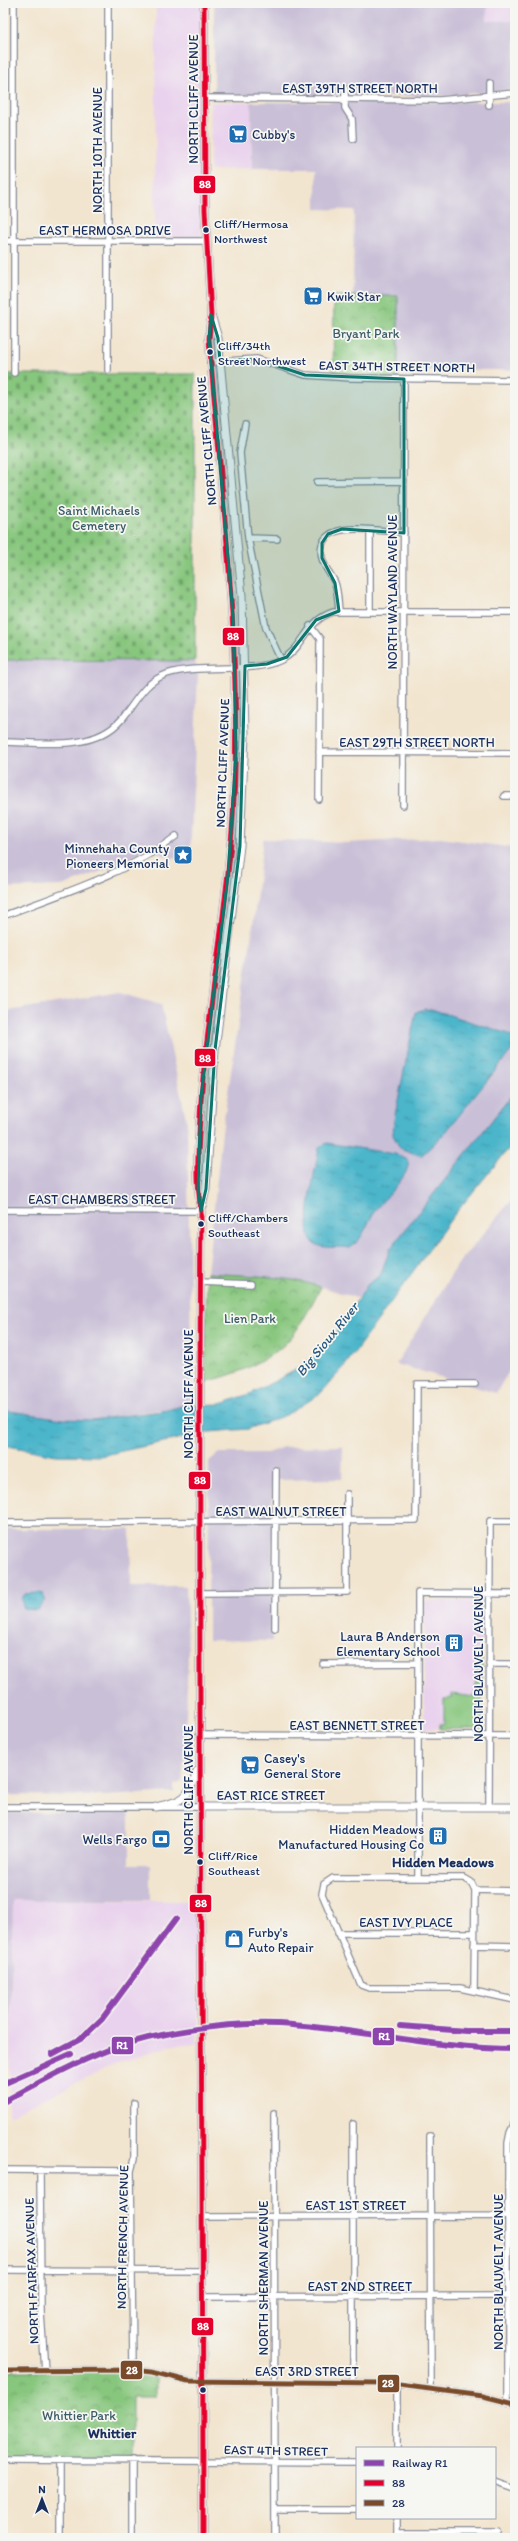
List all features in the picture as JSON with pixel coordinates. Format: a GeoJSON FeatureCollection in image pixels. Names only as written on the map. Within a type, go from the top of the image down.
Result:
{"type":"FeatureCollection","features":[{"type":"Feature","properties":{"kind":"main road","name":"NORTH CLIFF AVENUE"},"geometry":{"type":"LineString","coordinates":[[203,2538],[204,2217],[202,1925],[199,1807],[201,1593],[199,1386],[201,1210],[198,1189],[203,1078],[224,912],[233,818],[236,753],[235,666],[231,582],[208,339],[211,315],[206,241],[204,3]]}},
{"type":"Feature","properties":{"kind":"main road","name":"NORTH CLIFF AVENUE"},"geometry":{"type":"LineString","coordinates":[[201,1210],[206,1189],[215,1050],[233,917],[240,846],[245,749],[245,666],[241,582],[218,338],[211,315]]}},
{"type":"Feature","properties":{"kind":"main road"},"geometry":{"type":"LineString","coordinates":[[156,1807],[185,1798],[191,1790],[199,1763]]}},
{"type":"Feature","properties":{"kind":"main road","name":"EAST RICE STREET"},"geometry":{"type":"LineString","coordinates":[[199,1807],[515,1807]]}},
{"type":"Feature","properties":{"kind":"street"},"geometry":{"type":"LineString","coordinates":[[14,3],[14,373]]}},
{"type":"Feature","properties":{"kind":"street","name":"NORTH 10TH AVENUE"},"geometry":{"type":"LineString","coordinates":[[108,3],[108,370]]}},
{"type":"Feature","properties":{"kind":"street"},"geometry":{"type":"LineString","coordinates":[[489,83],[489,106]]}},
{"type":"Feature","properties":{"kind":"street"},"geometry":{"type":"LineString","coordinates":[[345,88],[344,100],[346,110],[352,120],[353,138]]}},
{"type":"Feature","properties":{"kind":"street","name":"EAST 39TH STREET NORTH"},"geometry":{"type":"LineString","coordinates":[[205,98],[440,100],[515,93]]}},
{"type":"Feature","properties":{"kind":"street","name":"EAST HERMOSA DRIVE"},"geometry":{"type":"LineString","coordinates":[[3,241],[206,241]]}},
{"type":"Feature","properties":{"kind":"street","name":"EAST 34TH STREET NORTH"},"geometry":{"type":"LineString","coordinates":[[210,362],[257,358],[305,375],[404,379],[515,380]]}},
{"type":"Feature","properties":{"kind":"street","name":"NORTH WAYLAND AVENUE"},"geometry":{"type":"LineString","coordinates":[[403,804],[404,379]]}},
{"type":"Feature","properties":{"kind":"street"},"geometry":{"type":"LineString","coordinates":[[245,424],[240,453],[248,538],[266,628],[281,660]]}},
{"type":"Feature","properties":{"kind":"street"},"geometry":{"type":"LineString","coordinates":[[317,482],[404,481]]}},
{"type":"Feature","properties":{"kind":"street"},"geometry":{"type":"LineString","coordinates":[[339,611],[335,583],[322,558],[322,543],[328,534],[342,529],[404,533]]}},
{"type":"Feature","properties":{"kind":"street"},"geometry":{"type":"LineString","coordinates":[[370,531],[370,610]]}},
{"type":"Feature","properties":{"kind":"street"},"geometry":{"type":"LineString","coordinates":[[248,538],[277,538]]}},
{"type":"Feature","properties":{"kind":"street"},"geometry":{"type":"LineString","coordinates":[[3,742],[70,742],[95,738],[120,721],[138,694],[160,677],[182,670],[267,664],[281,660],[297,647],[310,626],[321,617],[339,611],[403,610],[515,612]]}},
{"type":"Feature","properties":{"kind":"street"},"geometry":{"type":"LineString","coordinates":[[310,626],[320,640],[319,799]]}},
{"type":"Feature","properties":{"kind":"street","name":"EAST 29TH STREET NORTH"},"geometry":{"type":"LineString","coordinates":[[319,752],[515,753]]}},
{"type":"Feature","properties":{"kind":"street"},"geometry":{"type":"LineString","coordinates":[[504,796],[515,796]]}},
{"type":"Feature","properties":{"kind":"street"},"geometry":{"type":"LineString","coordinates":[[3,916],[137,862],[159,849],[176,836]]}},
{"type":"Feature","properties":{"kind":"street","name":"EAST CHAMBERS STREET"},"geometry":{"type":"LineString","coordinates":[[3,1210],[201,1210]]}},
{"type":"Feature","properties":{"kind":"street"},"geometry":{"type":"LineString","coordinates":[[200,1282],[251,1284]]}},
{"type":"Feature","properties":{"kind":"street","name":"EAST WALNUT STREET"},"geometry":{"type":"LineString","coordinates":[[3,1523],[347,1522],[416,1520],[417,1384],[474,1384]]}},
{"type":"Feature","properties":{"kind":"street"},"geometry":{"type":"LineString","coordinates":[[275,1628],[276,1470]]}},
{"type":"Feature","properties":{"kind":"street"},"geometry":{"type":"LineString","coordinates":[[201,1593],[347,1592],[347,1494]]}},
{"type":"Feature","properties":{"kind":"street","name":"NORTH BLAUVELT AVENUE"},"geometry":{"type":"LineString","coordinates":[[489,1807],[490,1521],[515,1521]]}},
{"type":"Feature","properties":{"kind":"street"},"geometry":{"type":"LineString","coordinates":[[418,1878],[418,1593],[515,1594]]}},
{"type":"Feature","properties":{"kind":"street"},"geometry":{"type":"LineString","coordinates":[[323,1664],[418,1663]]}},
{"type":"Feature","properties":{"kind":"street"},"geometry":{"type":"LineString","coordinates":[[489,1664],[515,1664]]}},
{"type":"Feature","properties":{"kind":"street","name":"EAST BENNETT STREET"},"geometry":{"type":"LineString","coordinates":[[199,1735],[515,1736]]}},
{"type":"Feature","properties":{"kind":"street","name":"EAST RICE STREET"},"geometry":{"type":"LineString","coordinates":[[3,1807],[199,1807]]}},
{"type":"Feature","properties":{"kind":"street"},"geometry":{"type":"LineString","coordinates":[[474,1990],[475,1890],[471,1882],[464,1878],[333,1878],[324,1884],[322,1894],[361,1985],[369,1988],[474,1990],[515,2000]]}},
{"type":"Feature","properties":{"kind":"street"},"geometry":{"type":"LineString","coordinates":[[475,1890],[515,1891]]}},
{"type":"Feature","properties":{"kind":"street","name":"EAST IVY PLACE"},"geometry":{"type":"LineString","coordinates":[[338,1933],[474,1933]]}},
{"type":"Feature","properties":{"kind":"street"},"geometry":{"type":"LineString","coordinates":[[474,1946],[515,1946]]}},
{"type":"Feature","properties":{"kind":"street","name":"NORTH FRENCH AVENUE"},"geometry":{"type":"LineString","coordinates":[[132,2370],[131,2171],[134,2159],[134,2103]]}},
{"type":"Feature","properties":{"kind":"street","name":"NORTH SHERMAN AVENUE"},"geometry":{"type":"LineString","coordinates":[[274,2114],[275,2538]]}},
{"type":"Feature","properties":{"kind":"street","name":"NORTH BLAUVELT AVENUE"},"geometry":{"type":"LineString","coordinates":[[508,2402],[512,2296],[508,2216],[508,2143],[510,2133],[515,2122]]}},
{"type":"Feature","properties":{"kind":"street"},"geometry":{"type":"LineString","coordinates":[[353,2124],[353,2382]]}},
{"type":"Feature","properties":{"kind":"street"},"geometry":{"type":"LineString","coordinates":[[430,2136],[431,2389]]}},
{"type":"Feature","properties":{"kind":"street"},"geometry":{"type":"LineString","coordinates":[[3,2170],[131,2171]]}},
{"type":"Feature","properties":{"kind":"street","name":"NORTH FAIRFAX AVENUE"},"geometry":{"type":"LineString","coordinates":[[40,2170],[40,2270],[45,2371]]}},
{"type":"Feature","properties":{"kind":"street","name":"EAST 1ST STREET"},"geometry":{"type":"LineString","coordinates":[[204,2217],[508,2216]]}},
{"type":"Feature","properties":{"kind":"street"},"geometry":{"type":"LineString","coordinates":[[3,2270],[204,2271]]}},
{"type":"Feature","properties":{"kind":"street","name":"EAST 2ND STREET"},"geometry":{"type":"LineString","coordinates":[[204,2297],[512,2296]]}},
{"type":"Feature","properties":{"kind":"street","name":"EAST 3RD STREET"},"geometry":{"type":"LineString","coordinates":[[3,2371],[132,2370],[152,2372],[179,2380],[204,2382],[353,2382],[397,2384],[488,2397],[515,2404]]}},
{"type":"Feature","properties":{"kind":"street"},"geometry":{"type":"LineString","coordinates":[[397,2384],[397,2447]]}},
{"type":"Feature","properties":{"kind":"street","name":"EAST 4TH STREET"},"geometry":{"type":"LineString","coordinates":[[3,2460],[356,2462]]}},
{"type":"Feature","properties":{"kind":"street"},"geometry":{"type":"LineString","coordinates":[[60,2460],[60,2538]]}},
{"type":"Feature","properties":{"kind":"street"},"geometry":{"type":"LineString","coordinates":[[132,2460],[132,2538]]}},
{"type":"Feature","properties":{"kind":"street"},"geometry":{"type":"LineString","coordinates":[[496,2482],[515,2489]]}},
{"type":"Feature","properties":{"kind":"street"},"geometry":{"type":"LineString","coordinates":[[275,2510],[356,2510]]}},
{"type":"Feature","properties":{"kind":"street"},"geometry":{"type":"LineString","coordinates":[[397,2519],[397,2535],[498,2532]]}},
{"type":"Feature","properties":{"kind":"highlighted area"},"geometry":{"type":"Polygon","coordinates":[[[211,315],[218,338],[220,361],[257,359],[305,375],[404,379],[404,533],[342,529],[328,534],[322,543],[322,558],[335,583],[339,611],[316,620],[287,657],[267,664],[245,666],[240,846],[215,1050],[206,1189],[201,1211],[198,1189],[201,1097],[228,875],[236,753],[233,615],[209,339],[211,315]]]}},
{"type":"Feature","properties":{"kind":"shaded area"},"geometry":{"type":"Polygon","coordinates":[[[156,3],[201,3],[201,238],[155,237],[156,3]]]}},
{"type":"Feature","properties":{"kind":"shaded area"},"geometry":{"type":"Polygon","coordinates":[[[214,3],[487,3],[487,21],[515,21],[515,89],[444,96],[214,95],[214,3]]]}},
{"type":"Feature","properties":{"kind":"shaded area"},"geometry":{"type":"Polygon","coordinates":[[[487,3],[515,3],[515,21],[487,21],[487,3]]]}},
{"type":"Feature","properties":{"kind":"shaded area"},"geometry":{"type":"Polygon","coordinates":[[[211,102],[251,102],[252,169],[210,170],[211,102]]]}},
{"type":"Feature","properties":{"kind":"shaded area"},"geometry":{"type":"Polygon","coordinates":[[[251,102],[515,102],[515,370],[398,370],[398,296],[353,296],[354,210],[316,209],[316,169],[252,169],[251,102]]]}},
{"type":"Feature","properties":{"kind":"shaded area"},"geometry":{"type":"Polygon","coordinates":[[[3,660],[195,661],[198,673],[190,860],[171,858],[147,848],[121,864],[62,886],[3,888],[3,660]]]}},
{"type":"Feature","properties":{"kind":"shaded area"},"geometry":{"type":"Polygon","coordinates":[[[440,838],[515,848],[515,1103],[363,1300],[306,1282],[207,1273],[222,1132],[254,919],[263,839],[346,843],[440,838]]]}},
{"type":"Feature","properties":{"kind":"shaded area"},"geometry":{"type":"Polygon","coordinates":[[[120,992],[161,1004],[187,1123],[192,1405],[91,1420],[63,1419],[3,1410],[3,1012],[120,992]]]}},
{"type":"Feature","properties":{"kind":"shaded area"},"geometry":{"type":"Polygon","coordinates":[[[515,1196],[515,1361],[496,1393],[396,1364],[458,1264],[515,1196]]]}},
{"type":"Feature","properties":{"kind":"shaded area"},"geometry":{"type":"Polygon","coordinates":[[[343,1446],[342,1479],[272,1480],[272,1641],[208,1640],[209,1461],[219,1453],[267,1453],[283,1447],[343,1446]]]}},
{"type":"Feature","properties":{"kind":"shaded area"},"geometry":{"type":"Polygon","coordinates":[[[3,1529],[130,1529],[131,1586],[186,1586],[188,1653],[185,1746],[182,1782],[174,1785],[174,1792],[105,1796],[3,1795],[3,1529]]]}},
{"type":"Feature","properties":{"kind":"shaded area"},"geometry":{"type":"Polygon","coordinates":[[[482,1600],[481,1728],[424,1729],[425,1601],[482,1600]]]}},
{"type":"Feature","properties":{"kind":"shaded area"},"geometry":{"type":"Polygon","coordinates":[[[3,1813],[129,1813],[129,1864],[150,1864],[150,1900],[13,1900],[10,2027],[3,2027],[3,1813]]]}},
{"type":"Feature","properties":{"kind":"shaded area"},"geometry":{"type":"Polygon","coordinates":[[[13,1900],[197,1901],[198,2043],[173,2045],[114,2064],[9,2116],[13,1900]]]}},
{"type":"Feature","properties":{"kind":"green space","name":"Bryant Park"},"geometry":{"type":"Polygon","coordinates":[[[334,296],[398,296],[398,379],[333,377],[334,296]]]}},
{"type":"Feature","properties":{"kind":"green space","name":"Saint Michaels Cemetery"},"geometry":{"type":"Polygon","coordinates":[[[3,374],[195,374],[195,661],[3,660],[3,374]]]}},
{"type":"Feature","properties":{"kind":"green space","name":"Lien Park"},"geometry":{"type":"Polygon","coordinates":[[[207,1273],[279,1278],[321,1287],[297,1330],[285,1344],[265,1359],[241,1371],[205,1382],[207,1273]]]}},
{"type":"Feature","properties":{"kind":"green space"},"geometry":{"type":"Polygon","coordinates":[[[478,1659],[482,1659],[482,1729],[440,1729],[440,1724],[444,1724],[444,1699],[452,1698],[452,1694],[475,1697],[478,1659]]]}},
{"type":"Feature","properties":{"kind":"green space","name":"Whittier Park"},"geometry":{"type":"Polygon","coordinates":[[[133,2370],[156,2373],[156,2397],[132,2397],[132,2460],[3,2460],[3,2371],[133,2370]]]}},
{"type":"Feature","properties":{"kind":"water"},"geometry":{"type":"Polygon","coordinates":[[[424,1009],[437,1011],[509,1034],[515,1038],[515,1046],[445,1133],[421,1156],[400,1148],[393,1135],[394,1120],[416,1012],[424,1009]]]}},
{"type":"Feature","properties":{"kind":"water"},"geometry":{"type":"Polygon","coordinates":[[[515,1091],[515,1141],[454,1215],[344,1367],[320,1394],[286,1415],[248,1429],[209,1432],[100,1456],[56,1455],[3,1445],[3,1410],[63,1419],[91,1420],[162,1411],[186,1405],[221,1404],[252,1393],[294,1371],[324,1350],[368,1284],[380,1276],[390,1249],[515,1091]]]}},
{"type":"Feature","properties":{"kind":"water"},"geometry":{"type":"Polygon","coordinates":[[[327,1143],[395,1154],[408,1160],[406,1172],[377,1208],[359,1239],[350,1248],[323,1247],[314,1243],[310,1237],[308,1213],[319,1147],[327,1143]]]}},
{"type":"Feature","properties":{"kind":"water"},"geometry":{"type":"Polygon","coordinates":[[[25,1594],[43,1594],[45,1600],[37,1610],[24,1609],[21,1599],[25,1594]]]}},
{"type":"Feature","properties":{"kind":"rail line","name":"R1"},"geometry":{"type":"LineString","coordinates":[[52,2054],[82,2038],[102,2019],[176,1919]]}},
{"type":"Feature","properties":{"kind":"rail line","name":"R1"},"geometry":{"type":"LineString","coordinates":[[3,2102],[70,2067],[111,2049],[150,2038],[193,2029],[237,2025],[278,2024],[308,2026],[455,2046],[515,2049]]}},
{"type":"Feature","properties":{"kind":"rail line","name":"R1"},"geometry":{"type":"LineString","coordinates":[[400,2026],[466,2031],[515,2031]]}},
{"type":"Feature","properties":{"kind":"rail line","name":"R1"},"geometry":{"type":"LineString","coordinates":[[3,2084],[71,2054]]}},
{"type":"Feature","properties":{"kind":"transit line","name":"88"},"geometry":{"type":"LineString","coordinates":[[203,2538],[200,1708],[201,1211],[198,1183],[198,1156],[204,1065],[230,853],[235,757],[235,697],[230,577],[209,339],[211,315],[205,210],[204,3]]}},
{"type":"Feature","properties":{"kind":"transit line","name":"28"},"geometry":{"type":"LineString","coordinates":[[3,2371],[133,2370],[152,2372],[188,2381],[384,2383],[483,2396],[515,2404]]}},
{"type":"Feature","properties":{"kind":"place","name":"Cubby's"},"geometry":{"type":"Point","coordinates":[238,134]}},
{"type":"Feature","properties":{"kind":"place","name":"Cliff/Hermosa Northwest"},"geometry":{"type":"Point","coordinates":[206,230]}},
{"type":"Feature","properties":{"kind":"place","name":"Kwik Star"},"geometry":{"type":"Point","coordinates":[313,296]}},
{"type":"Feature","properties":{"kind":"place","name":"Cliff/34th Street Northwest"},"geometry":{"type":"Point","coordinates":[210,352]}},
{"type":"Feature","properties":{"kind":"place","name":"Minnehaha County Pioneers Memorial"},"geometry":{"type":"Point","coordinates":[183,855]}},
{"type":"Feature","properties":{"kind":"place","name":"Cliff/Chambers Southeast"},"geometry":{"type":"Point","coordinates":[201,1224]}},
{"type":"Feature","properties":{"kind":"place","name":"Laura B Anderson Elementary School"},"geometry":{"type":"Point","coordinates":[454,1643]}},
{"type":"Feature","properties":{"kind":"place","name":"Casey's General Store"},"geometry":{"type":"Point","coordinates":[250,1765]}},
{"type":"Feature","properties":{"kind":"place","name":"Hidden Meadows Manufactured Housing Co"},"geometry":{"type":"Point","coordinates":[438,1836]}},
{"type":"Feature","properties":{"kind":"place","name":"Wells Fargo"},"geometry":{"type":"Point","coordinates":[161,1839]}},
{"type":"Feature","properties":{"kind":"place","name":"Cliff/Rice Southeast"},"geometry":{"type":"Point","coordinates":[200,1862]}},
{"type":"Feature","properties":{"kind":"place","name":"Furby's Auto Repair"},"geometry":{"type":"Point","coordinates":[234,1939]}},
{"type":"Feature","properties":{"kind":"district","name":"Hidden Meadows"},"geometry":{"type":"Point","coordinates":[443,1862]}},
{"type":"Feature","properties":{"kind":"district","name":"Whittier"},"geometry":{"type":"Point","coordinates":[112,2433]}},
{"type":"Feature","properties":{"kind":"water label","name":"Big Sioux River"},"geometry":{"type":"Point","coordinates":[327,1339]}}]}
